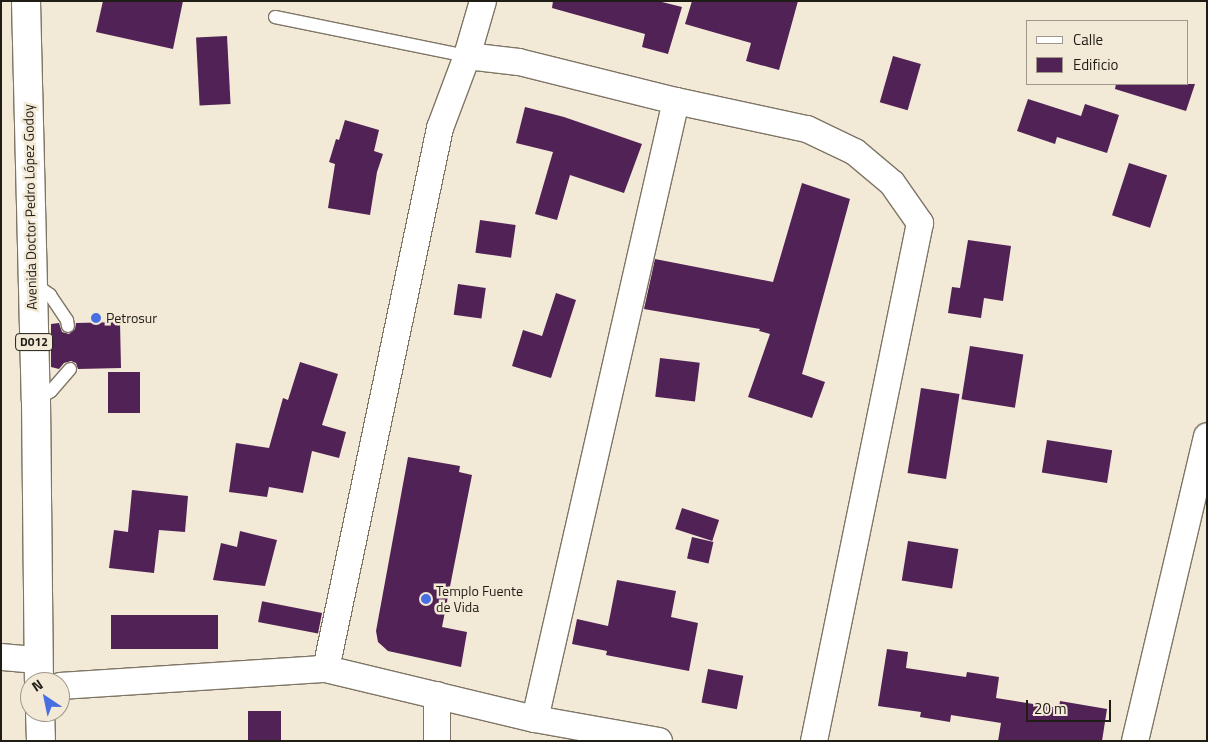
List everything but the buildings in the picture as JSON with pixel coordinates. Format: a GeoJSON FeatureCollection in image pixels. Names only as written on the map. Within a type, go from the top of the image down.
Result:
{"type":"FeatureCollection","features":[{"type":"Feature","properties":{"kind":"main road","name":"Avenida Doctor Pedro López Godoy"},"geometry":{"type":"LineString","coordinates":[[26,1],[36,400],[39,671]]}},
{"type":"Feature","properties":{"kind":"main road"},"geometry":{"type":"LineString","coordinates":[[40,722],[41,741]]}},
{"type":"Feature","properties":{"kind":"street"},"geometry":{"type":"LineString","coordinates":[[326,669],[440,128],[467,56],[483,1]]}},
{"type":"Feature","properties":{"kind":"street"},"geometry":{"type":"LineString","coordinates":[[467,56],[519,62],[676,101],[808,129],[855,152],[892,183],[920,223],[814,741]]}},
{"type":"Feature","properties":{"kind":"street"},"geometry":{"type":"LineString","coordinates":[[535,719],[676,101]]}},
{"type":"Feature","properties":{"kind":"street"},"geometry":{"type":"LineString","coordinates":[[1135,741],[1207,436]]}},
{"type":"Feature","properties":{"kind":"street"},"geometry":{"type":"LineString","coordinates":[[1,657],[39,671]]}},
{"type":"Feature","properties":{"kind":"street"},"geometry":{"type":"LineString","coordinates":[[70,685],[326,669],[535,719],[659,741]]}},
{"type":"Feature","properties":{"kind":"street"},"geometry":{"type":"LineString","coordinates":[[437,695],[437,741]]}},
{"type":"Feature","properties":{"kind":"lane"},"geometry":{"type":"LineString","coordinates":[[275,17],[467,56]]}},
{"type":"Feature","properties":{"kind":"lane"},"geometry":{"type":"LineString","coordinates":[[32,281],[50,295],[67,320],[68,326]]}},
{"type":"Feature","properties":{"kind":"lane"},"geometry":{"type":"LineString","coordinates":[[36,400],[50,391],[70,369]]}},
{"type":"Feature","properties":{"kind":"place","name":"Petrosur"},"geometry":{"type":"Point","coordinates":[96,318]}},
{"type":"Feature","properties":{"kind":"place","name":"Templo Fuente de Vida"},"geometry":{"type":"Point","coordinates":[426,599]}}]}
